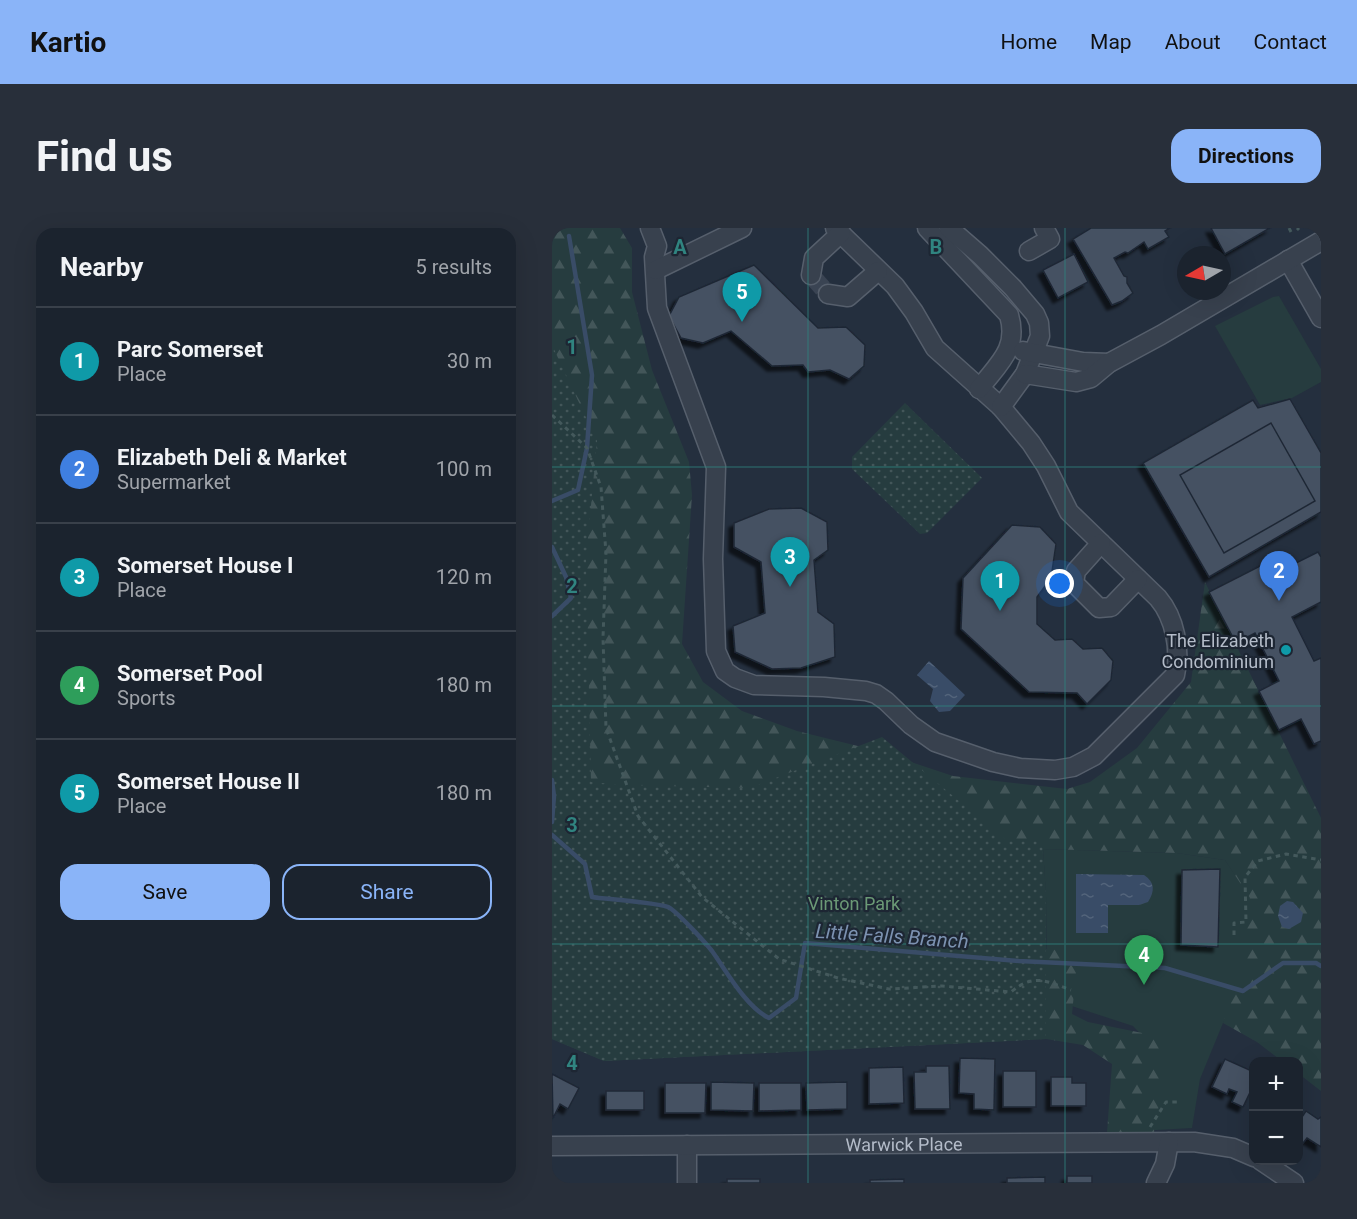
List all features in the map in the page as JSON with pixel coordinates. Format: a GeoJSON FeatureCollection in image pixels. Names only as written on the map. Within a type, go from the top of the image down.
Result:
{"type":"FeatureCollection","features":[{"type":"Feature","properties":{"kind":"street"},"geometry":{"type":"LineString","coordinates":[[638,228],[655,264]]}},
{"type":"Feature","properties":{"kind":"street"},"geometry":{"type":"LineString","coordinates":[[650,228],[657,246],[655,264],[657,308],[716,467],[713,558],[716,651],[725,671],[735,678],[754,685],[824,687],[876,694],[924,736],[993,762],[1020,768],[1055,770],[1072,767],[1094,756],[1175,675],[1178,662],[1177,648],[1169,615],[1158,598],[1069,512],[1046,466],[1031,443],[1001,407],[935,348],[914,312],[895,286],[838,231],[814,258],[811,275]]}},
{"type":"Feature","properties":{"kind":"street"},"geometry":{"type":"LineString","coordinates":[[655,264],[742,228]]}},
{"type":"Feature","properties":{"kind":"street"},"geometry":{"type":"LineString","coordinates":[[1029,250],[1050,239],[1044,228]]}},
{"type":"Feature","properties":{"kind":"street"},"geometry":{"type":"LineString","coordinates":[[946,231],[1009,315],[1013,328],[1009,348],[979,388]]}},
{"type":"Feature","properties":{"kind":"street"},"geometry":{"type":"LineString","coordinates":[[946,231],[997,272],[1035,314],[1040,330],[1033,353],[1025,374],[1001,407]]}},
{"type":"Feature","properties":{"kind":"street"},"geometry":{"type":"LineString","coordinates":[[1025,374],[1076,382],[1091,378],[1109,363],[1321,241]]}},
{"type":"Feature","properties":{"kind":"street"},"geometry":{"type":"LineString","coordinates":[[1288,260],[1321,318]]}},
{"type":"Feature","properties":{"kind":"street"},"geometry":{"type":"LineString","coordinates":[[828,294],[848,297],[878,271]]}},
{"type":"Feature","properties":{"kind":"street"},"geometry":{"type":"LineString","coordinates":[[1009,348],[1083,362],[1109,363]]}},
{"type":"Feature","properties":{"kind":"street"},"geometry":{"type":"LineString","coordinates":[[1101,543],[1076,571],[1074,583],[1099,608],[1111,607],[1138,579]]}},
{"type":"Feature","properties":{"kind":"street"},"geometry":{"type":"LineString","coordinates":[[1156,1183],[1165,1164],[1169,1142]]}},
{"type":"Feature","properties":{"kind":"street","name":"Warwick Place"},"geometry":{"type":"LineString","coordinates":[[552,1146],[1169,1142],[1218,1145],[1249,1155]]}},
{"type":"Feature","properties":{"kind":"street"},"geometry":{"type":"LineString","coordinates":[[687,1145],[687,1183]]}},
{"type":"Feature","properties":{"kind":"street"},"geometry":{"type":"LineString","coordinates":[[1266,1165],[1294,1183]]}},
{"type":"Feature","properties":{"kind":"path"},"geometry":{"type":"LineString","coordinates":[[1289,228],[1292,234]]}},
{"type":"Feature","properties":{"kind":"path"},"geometry":{"type":"LineString","coordinates":[[553,417],[587,448],[601,487],[606,553],[603,638],[606,728],[638,816],[702,897],[779,959],[838,978],[889,989],[942,986],[1011,992],[1022,983],[1040,979],[1071,990]]}},
{"type":"Feature","properties":{"kind":"path"},"geometry":{"type":"LineString","coordinates":[[1234,935],[1234,922],[1246,922],[1245,878],[1258,861],[1286,854],[1321,860]]}},
{"type":"Feature","properties":{"kind":"path"},"geometry":{"type":"LineString","coordinates":[[1144,1142],[1155,1116],[1166,1102],[1179,1102]]}},
{"type":"Feature","properties":{"kind":"green space"},"geometry":{"type":"Polygon","coordinates":[[[565,228],[620,228],[632,248],[632,292],[652,370],[689,462],[692,495],[682,644],[703,682],[742,711],[797,731],[878,751],[953,776],[1067,789],[1090,782],[1137,748],[1191,682],[1205,582],[1321,818],[1321,1091],[1303,1077],[1303,1057],[1277,1057],[1257,1042],[1223,1023],[1243,970],[1242,922],[1250,898],[1225,860],[1177,853],[1043,849],[1046,949],[1078,951],[1072,1014],[1088,1022],[1167,1038],[1161,1063],[1162,1090],[1154,1132],[1107,1133],[1112,1064],[1083,1045],[1046,1039],[604,1061],[552,1039],[552,233],[565,228]]]}},
{"type":"Feature","properties":{"kind":"green space"},"geometry":{"type":"Polygon","coordinates":[[[1279,296],[1321,369],[1321,382],[1292,398],[1260,405],[1215,326],[1279,296]]]}},
{"type":"Feature","properties":{"kind":"green space","name":"Vinton Park"},"geometry":{"type":"Polygon","coordinates":[[[552,345],[597,441],[586,559],[591,782],[621,785],[750,788],[882,737],[1006,840],[1042,840],[1046,897],[1046,1039],[604,1061],[552,1039],[552,345]]]}},
{"type":"Feature","properties":{"kind":"green space"},"geometry":{"type":"Polygon","coordinates":[[[905,403],[982,478],[927,533],[920,534],[852,469],[852,457],[905,403]]]}},
{"type":"Feature","properties":{"kind":"green space"},"geometry":{"type":"Polygon","coordinates":[[[1043,849],[1177,853],[1225,860],[1251,898],[1248,973],[1223,1023],[1200,1079],[1192,1128],[1139,1131],[1152,1046],[1133,1026],[1047,998],[1043,849]]]}},
{"type":"Feature","properties":{"kind":"water"},"geometry":{"type":"Polygon","coordinates":[[[929,661],[965,695],[950,711],[939,712],[930,701],[933,689],[917,675],[929,661]]]}},
{"type":"Feature","properties":{"kind":"water"},"geometry":{"type":"Polygon","coordinates":[[[1076,874],[1144,875],[1152,884],[1152,894],[1148,902],[1139,905],[1108,905],[1108,933],[1076,933],[1076,874]]]}},
{"type":"Feature","properties":{"kind":"water"},"geometry":{"type":"Polygon","coordinates":[[[1287,901],[1293,902],[1303,913],[1301,922],[1289,929],[1282,927],[1278,916],[1280,906],[1287,901]]]}},
{"type":"Feature","properties":{"kind":"building"},"geometry":{"type":"Polygon","coordinates":[[[1091,228],[1170,228],[1165,231],[1169,237],[1148,249],[1144,242],[1128,253],[1125,252],[1114,258],[1124,276],[1127,277],[1127,283],[1133,293],[1112,305],[1073,239],[1091,228]]]}},
{"type":"Feature","properties":{"kind":"building"},"geometry":{"type":"Polygon","coordinates":[[[1211,228],[1270,228],[1231,251],[1231,246],[1221,246],[1211,228]]]}},
{"type":"Feature","properties":{"kind":"building"},"geometry":{"type":"Polygon","coordinates":[[[1074,254],[1088,282],[1058,298],[1043,270],[1074,254]]]}},
{"type":"Feature","properties":{"kind":"building"},"geometry":{"type":"Polygon","coordinates":[[[754,265],[818,328],[846,327],[865,345],[864,366],[849,379],[830,370],[808,372],[803,365],[772,366],[731,331],[703,343],[681,338],[669,316],[679,297],[754,265]]]}},
{"type":"Feature","properties":{"kind":"building"},"geometry":{"type":"Polygon","coordinates":[[[1290,399],[1321,453],[1321,512],[1209,577],[1143,463],[1253,400],[1258,408],[1290,399]]]}},
{"type":"Feature","properties":{"kind":"building"},"geometry":{"type":"Polygon","coordinates":[[[1271,423],[1315,501],[1224,553],[1180,475],[1271,423]]]}},
{"type":"Feature","properties":{"kind":"building"},"geometry":{"type":"Polygon","coordinates":[[[801,508],[827,522],[828,550],[814,560],[818,612],[834,624],[835,657],[801,668],[772,669],[735,652],[733,626],[765,613],[761,562],[734,547],[734,523],[769,509],[801,508]]]}},
{"type":"Feature","properties":{"kind":"building"},"geometry":{"type":"Polygon","coordinates":[[[1012,525],[1040,527],[1056,544],[1051,578],[1037,597],[1037,624],[1055,640],[1072,639],[1083,649],[1102,648],[1113,661],[1111,680],[1087,704],[1077,693],[1029,692],[961,629],[963,578],[1012,525]]]}},
{"type":"Feature","properties":{"kind":"building","name":"The Elizabeth Condominium"},"geometry":{"type":"Polygon","coordinates":[[[1318,552],[1321,557],[1321,602],[1292,617],[1314,661],[1321,658],[1321,741],[1314,744],[1301,719],[1279,730],[1259,691],[1279,681],[1255,633],[1236,643],[1209,592],[1264,564],[1270,576],[1318,552]]]}},
{"type":"Feature","properties":{"kind":"building"},"geometry":{"type":"Polygon","coordinates":[[[1220,869],[1218,947],[1181,945],[1182,870],[1220,869]]]}},
{"type":"Feature","properties":{"kind":"building"},"geometry":{"type":"Polygon","coordinates":[[[960,1058],[995,1059],[994,1110],[974,1109],[974,1094],[959,1093],[960,1058]]]}},
{"type":"Feature","properties":{"kind":"building"},"geometry":{"type":"Polygon","coordinates":[[[1225,1059],[1249,1070],[1249,1094],[1243,1107],[1232,1102],[1237,1092],[1229,1089],[1227,1094],[1212,1087],[1225,1059]]]}},
{"type":"Feature","properties":{"kind":"building"},"geometry":{"type":"Polygon","coordinates":[[[926,1066],[949,1066],[950,1109],[915,1109],[914,1072],[926,1072],[926,1066]]]}},
{"type":"Feature","properties":{"kind":"building"},"geometry":{"type":"Polygon","coordinates":[[[903,1067],[904,1103],[869,1104],[869,1068],[903,1067]]]}},
{"type":"Feature","properties":{"kind":"building"},"geometry":{"type":"Polygon","coordinates":[[[1003,1071],[1036,1071],[1036,1107],[1003,1107],[1003,1071]]]}},
{"type":"Feature","properties":{"kind":"building"},"geometry":{"type":"Polygon","coordinates":[[[552,1074],[579,1088],[568,1109],[560,1104],[553,1118],[552,1074]]]}},
{"type":"Feature","properties":{"kind":"building"},"geometry":{"type":"Polygon","coordinates":[[[1051,1077],[1072,1077],[1072,1083],[1086,1083],[1086,1106],[1051,1106],[1051,1077]]]}},
{"type":"Feature","properties":{"kind":"building"},"geometry":{"type":"Polygon","coordinates":[[[711,1082],[754,1083],[753,1111],[711,1110],[711,1082]]]}},
{"type":"Feature","properties":{"kind":"building"},"geometry":{"type":"Polygon","coordinates":[[[847,1082],[847,1109],[807,1110],[806,1083],[847,1082]]]}},
{"type":"Feature","properties":{"kind":"building"},"geometry":{"type":"Polygon","coordinates":[[[665,1083],[706,1083],[705,1113],[665,1113],[665,1083]]]}},
{"type":"Feature","properties":{"kind":"building"},"geometry":{"type":"Polygon","coordinates":[[[759,1083],[801,1083],[801,1110],[759,1111],[759,1083]]]}},
{"type":"Feature","properties":{"kind":"building"},"geometry":{"type":"Polygon","coordinates":[[[606,1091],[644,1091],[644,1110],[606,1110],[606,1091]]]}},
{"type":"Feature","properties":{"kind":"building"},"geometry":{"type":"Polygon","coordinates":[[[1306,1111],[1318,1119],[1321,1117],[1321,1147],[1307,1138],[1303,1143],[1303,1116],[1306,1111]]]}},
{"type":"Feature","properties":{"kind":"building"},"geometry":{"type":"Polygon","coordinates":[[[1067,1176],[1092,1176],[1092,1183],[1067,1183],[1067,1176]]]}},
{"type":"Feature","properties":{"kind":"building"},"geometry":{"type":"Polygon","coordinates":[[[1045,1177],[1045,1183],[1007,1183],[1007,1178],[1045,1177]]]}},
{"type":"Feature","properties":{"kind":"building"},"geometry":{"type":"Polygon","coordinates":[[[727,1179],[760,1179],[760,1183],[727,1183],[727,1179]]]}},
{"type":"Feature","properties":{"kind":"building"},"geometry":{"type":"Polygon","coordinates":[[[904,1179],[904,1183],[870,1183],[870,1180],[904,1179]]]}},
{"type":"Feature","properties":{"kind":"waterway","name":"Little Falls Branch"},"geometry":{"type":"LineString","coordinates":[[552,501],[578,490],[587,448],[592,375],[569,236]]}},
{"type":"Feature","properties":{"kind":"waterway","name":"Little Falls Branch"},"geometry":{"type":"LineString","coordinates":[[552,547],[566,577],[571,598],[552,616]]}},
{"type":"Feature","properties":{"kind":"waterway","name":"Little Falls Branch"},"geometry":{"type":"LineString","coordinates":[[552,780],[554,796],[552,822]]}},
{"type":"Feature","properties":{"kind":"waterway","name":"Little Falls Branch"},"geometry":{"type":"LineString","coordinates":[[552,835],[585,864],[592,897],[670,908],[712,951],[752,1006],[769,1018],[796,998],[805,943],[1019,961],[1165,968],[1243,991],[1283,963],[1316,963],[1321,966]]}},
{"type":"Feature","properties":{"kind":"tunnel"},"geometry":{"type":"LineString","coordinates":[[811,275],[828,294]]}},
{"type":"Feature","properties":{"kind":"place","name":"Somerset House II"},"geometry":{"type":"Point","coordinates":[742,322]}},
{"type":"Feature","properties":{"kind":"place","name":"Somerset House I"},"geometry":{"type":"Point","coordinates":[790,587]}},
{"type":"Feature","properties":{"kind":"place","name":"Elizabeth Deli & Market"},"geometry":{"type":"Point","coordinates":[1279,601]}},
{"type":"Feature","properties":{"kind":"place","name":"Parc Somerset"},"geometry":{"type":"Point","coordinates":[1000,611]}},
{"type":"Feature","properties":{"kind":"place","name":"The Elizabeth Condominium"},"geometry":{"type":"Point","coordinates":[1286,650]}},
{"type":"Feature","properties":{"kind":"place","name":"Somerset Pool"},"geometry":{"type":"Point","coordinates":[1144,985]}}]}
